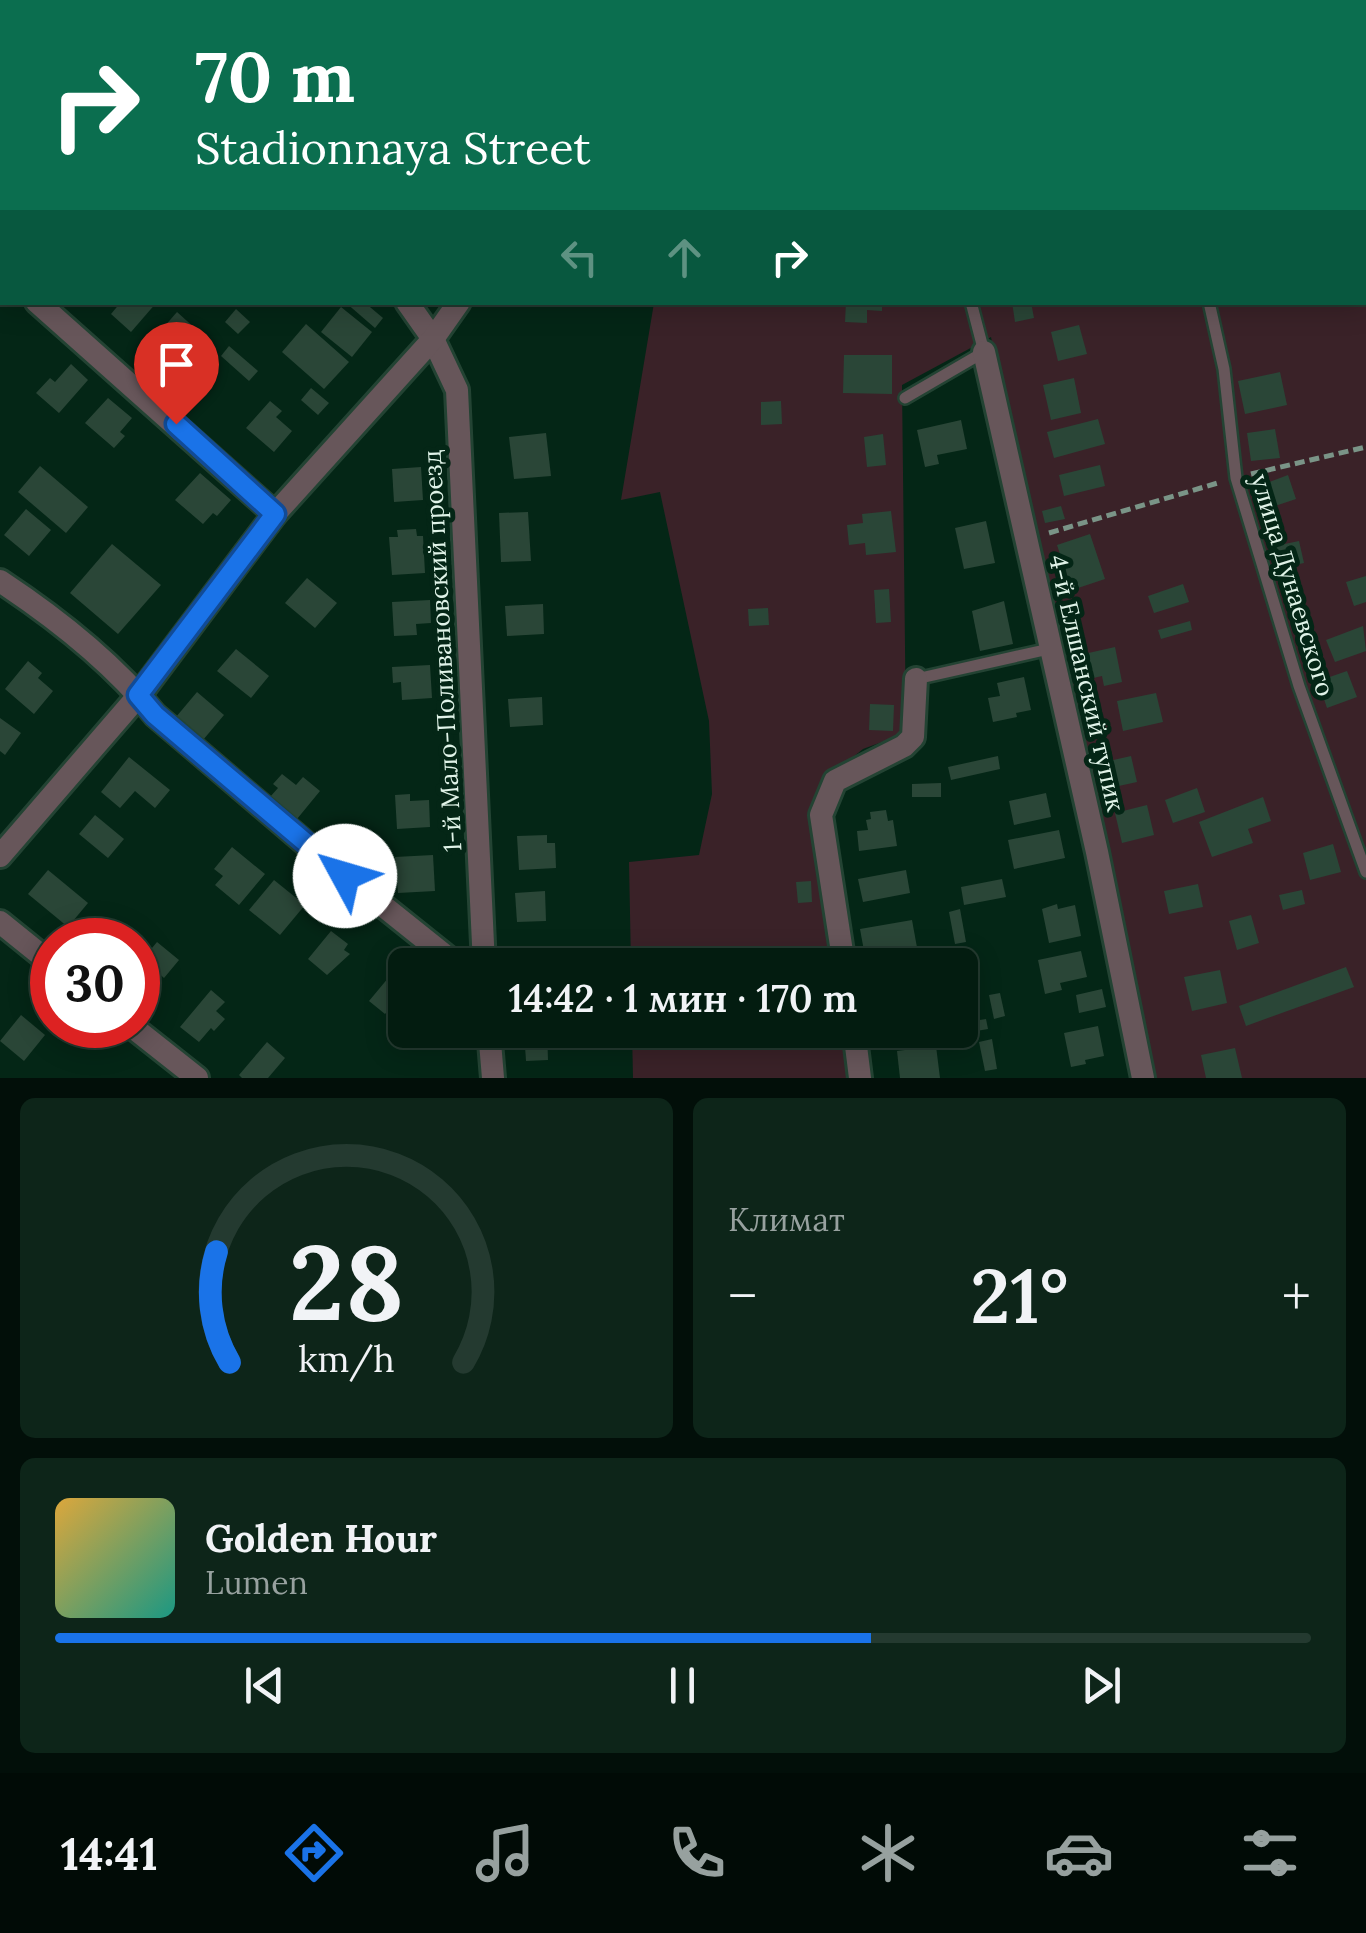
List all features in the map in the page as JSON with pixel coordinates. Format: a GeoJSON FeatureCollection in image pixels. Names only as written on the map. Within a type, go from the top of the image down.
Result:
{"type":"FeatureCollection","features":[{"type":"Feature","properties":{"kind":"street"},"geometry":{"type":"LineString","coordinates":[[40,305],[275,514]]}},
{"type":"Feature","properties":{"kind":"street","name":"1-й Мало-Поливановский проезд"},"geometry":{"type":"LineString","coordinates":[[409,305],[433,339],[457,390],[483,948]]}},
{"type":"Feature","properties":{"kind":"street"},"geometry":{"type":"LineString","coordinates":[[0,856],[138,695],[275,514],[433,339],[457,305]]}},
{"type":"Feature","properties":{"kind":"street","name":"4-й Елшанский тупик"},"geometry":{"type":"LineString","coordinates":[[984,352],[1097,852],[1143,1078]]}},
{"type":"Feature","properties":{"kind":"street"},"geometry":{"type":"LineString","coordinates":[[0,581],[54,619],[155,715],[436,948]]}},
{"type":"Feature","properties":{"kind":"street"},"geometry":{"type":"LineString","coordinates":[[841,948],[821,816],[835,781],[914,738],[916,679]]}},
{"type":"Feature","properties":{"kind":"street"},"geometry":{"type":"LineString","coordinates":[[0,922],[30,946]]}},
{"type":"Feature","properties":{"kind":"street"},"geometry":{"type":"LineString","coordinates":[[159,1048],[197,1078]]}},
{"type":"Feature","properties":{"kind":"street"},"geometry":{"type":"LineString","coordinates":[[490,1048],[493,1078]]}},
{"type":"Feature","properties":{"kind":"street"},"geometry":{"type":"LineString","coordinates":[[856,1048],[860,1078]]}},
{"type":"Feature","properties":{"kind":"lane","name":"4-й Елшанский тупик"},"geometry":{"type":"LineString","coordinates":[[972,305],[984,352]]}},
{"type":"Feature","properties":{"kind":"lane","name":"улица Дунаевского"},"geometry":{"type":"LineString","coordinates":[[1210,305],[1224,369],[1236,478],[1299,686],[1366,872]]}},
{"type":"Feature","properties":{"kind":"lane"},"geometry":{"type":"LineString","coordinates":[[905,398],[984,352]]}},
{"type":"Feature","properties":{"kind":"lane"},"geometry":{"type":"LineString","coordinates":[[916,679],[1049,649]]}},
{"type":"Feature","properties":{"kind":"path"},"geometry":{"type":"LineString","coordinates":[[1027,540],[1236,478],[1366,447]]}},
{"type":"Feature","properties":{"kind":"shaded area"},"geometry":{"type":"Polygon","coordinates":[[[654,305],[1366,305],[1366,1078],[1150,1078],[991,337],[902,385],[906,733],[863,749],[827,778],[836,948],[631,948],[629,862],[699,855],[712,794],[709,721],[660,492],[621,500],[654,305]]]}},
{"type":"Feature","properties":{"kind":"shaded area"},"geometry":{"type":"Polygon","coordinates":[[[632,1048],[848,1048],[852,1078],[633,1078],[632,1048]]]}},
{"type":"Feature","properties":{"kind":"building"},"geometry":{"type":"Polygon","coordinates":[[[118,305],[154,305],[131,332],[111,314],[118,305]]]}},
{"type":"Feature","properties":{"kind":"building"},"geometry":{"type":"Polygon","coordinates":[[[348,305],[368,305],[383,318],[375,328],[348,305]]]}},
{"type":"Feature","properties":{"kind":"building"},"geometry":{"type":"Polygon","coordinates":[[[846,305],[882,305],[882,311],[867,310],[867,323],[845,322],[846,305]]]}},
{"type":"Feature","properties":{"kind":"building"},"geometry":{"type":"Polygon","coordinates":[[[1012,305],[1032,305],[1034,318],[1015,322],[1012,305]]]}},
{"type":"Feature","properties":{"kind":"building"},"geometry":{"type":"Polygon","coordinates":[[[341,307],[372,332],[352,357],[321,332],[341,307]]]}},
{"type":"Feature","properties":{"kind":"building"},"geometry":{"type":"Polygon","coordinates":[[[236,309],[250,322],[238,334],[225,322],[236,309]]]}},
{"type":"Feature","properties":{"kind":"building"},"geometry":{"type":"Polygon","coordinates":[[[177,312],[197,330],[170,361],[150,343],[177,312]]]}},
{"type":"Feature","properties":{"kind":"building"},"geometry":{"type":"Polygon","coordinates":[[[306,324],[349,362],[324,389],[282,352],[306,324]]]}},
{"type":"Feature","properties":{"kind":"building"},"geometry":{"type":"Polygon","coordinates":[[[1079,325],[1087,354],[1058,361],[1051,332],[1079,325]]]}},
{"type":"Feature","properties":{"kind":"building"},"geometry":{"type":"Polygon","coordinates":[[[229,346],[258,371],[249,381],[221,356],[229,346]]]}},
{"type":"Feature","properties":{"kind":"building"},"geometry":{"type":"Polygon","coordinates":[[[844,355],[892,355],[892,394],[843,393],[844,355]]]}},
{"type":"Feature","properties":{"kind":"building"},"geometry":{"type":"Polygon","coordinates":[[[71,364],[88,380],[59,413],[36,393],[50,378],[55,382],[71,364]]]}},
{"type":"Feature","properties":{"kind":"building"},"geometry":{"type":"Polygon","coordinates":[[[1280,372],[1287,405],[1245,414],[1238,381],[1280,372]]]}},
{"type":"Feature","properties":{"kind":"building"},"geometry":{"type":"Polygon","coordinates":[[[1074,378],[1081,413],[1051,420],[1043,385],[1074,378]]]}},
{"type":"Feature","properties":{"kind":"building"},"geometry":{"type":"Polygon","coordinates":[[[311,388],[329,403],[318,415],[301,400],[311,388]]]}},
{"type":"Feature","properties":{"kind":"building"},"geometry":{"type":"Polygon","coordinates":[[[108,398],[132,418],[120,432],[125,436],[114,448],[85,423],[108,398]]]}},
{"type":"Feature","properties":{"kind":"building"},"geometry":{"type":"Polygon","coordinates":[[[270,401],[282,411],[276,417],[292,431],[274,452],[246,428],[270,401]]]}},
{"type":"Feature","properties":{"kind":"building"},"geometry":{"type":"Polygon","coordinates":[[[781,401],[782,424],[761,425],[761,402],[781,401]]]}},
{"type":"Feature","properties":{"kind":"building"},"geometry":{"type":"Polygon","coordinates":[[[1098,419],[1105,444],[1054,458],[1047,432],[1098,419]]]}},
{"type":"Feature","properties":{"kind":"building"},"geometry":{"type":"Polygon","coordinates":[[[961,420],[967,449],[937,455],[939,464],[925,467],[917,430],[961,420]]]}},
{"type":"Feature","properties":{"kind":"building"},"geometry":{"type":"Polygon","coordinates":[[[1275,429],[1280,458],[1251,461],[1247,433],[1275,429]]]}},
{"type":"Feature","properties":{"kind":"building"},"geometry":{"type":"Polygon","coordinates":[[[546,433],[551,476],[514,479],[509,437],[546,433]]]}},
{"type":"Feature","properties":{"kind":"building"},"geometry":{"type":"Polygon","coordinates":[[[883,434],[886,465],[867,467],[864,437],[883,434]]]}},
{"type":"Feature","properties":{"kind":"building"},"geometry":{"type":"Polygon","coordinates":[[[1100,465],[1105,486],[1064,496],[1059,475],[1100,465]]]}},
{"type":"Feature","properties":{"kind":"building"},"geometry":{"type":"Polygon","coordinates":[[[40,466],[88,507],[66,533],[18,492],[40,466]]]}},
{"type":"Feature","properties":{"kind":"building"},"geometry":{"type":"Polygon","coordinates":[[[421,467],[423,500],[394,502],[392,469],[421,467]]]}},
{"type":"Feature","properties":{"kind":"building"},"geometry":{"type":"Polygon","coordinates":[[[200,473],[231,500],[217,516],[213,513],[203,524],[175,500],[200,473]]]}},
{"type":"Feature","properties":{"kind":"building"},"geometry":{"type":"Polygon","coordinates":[[[1288,475],[1296,499],[1272,507],[1264,484],[1288,475]]]}},
{"type":"Feature","properties":{"kind":"building"},"geometry":{"type":"Polygon","coordinates":[[[1061,506],[1065,519],[1045,523],[1042,511],[1061,506]]]}},
{"type":"Feature","properties":{"kind":"building"},"geometry":{"type":"Polygon","coordinates":[[[26,509],[51,530],[29,556],[4,535],[26,509]]]}},
{"type":"Feature","properties":{"kind":"building"},"geometry":{"type":"Polygon","coordinates":[[[891,511],[896,552],[866,555],[865,543],[849,545],[847,525],[863,523],[862,514],[891,511]]]}},
{"type":"Feature","properties":{"kind":"building"},"geometry":{"type":"Polygon","coordinates":[[[528,512],[531,561],[501,562],[499,513],[528,512]]]}},
{"type":"Feature","properties":{"kind":"building"},"geometry":{"type":"Polygon","coordinates":[[[986,521],[995,563],[964,569],[955,528],[986,521]]]}},
{"type":"Feature","properties":{"kind":"building"},"geometry":{"type":"Polygon","coordinates":[[[416,529],[417,536],[423,536],[425,573],[392,575],[389,537],[398,537],[397,530],[416,529]]]}},
{"type":"Feature","properties":{"kind":"building"},"geometry":{"type":"Polygon","coordinates":[[[1090,534],[1105,579],[1072,590],[1057,545],[1090,534]]]}},
{"type":"Feature","properties":{"kind":"building"},"geometry":{"type":"Polygon","coordinates":[[[1299,541],[1304,563],[1280,568],[1275,546],[1299,541]]]}},
{"type":"Feature","properties":{"kind":"building"},"geometry":{"type":"Polygon","coordinates":[[[112,544],[161,585],[118,634],[70,593],[112,544]]]}},
{"type":"Feature","properties":{"kind":"building"},"geometry":{"type":"Polygon","coordinates":[[[1366,576],[1366,602],[1354,606],[1346,582],[1366,576]]]}},
{"type":"Feature","properties":{"kind":"building"},"geometry":{"type":"Polygon","coordinates":[[[307,578],[337,603],[315,628],[285,603],[307,578]]]}},
{"type":"Feature","properties":{"kind":"building"},"geometry":{"type":"Polygon","coordinates":[[[1183,584],[1189,602],[1154,613],[1148,596],[1183,584]]]}},
{"type":"Feature","properties":{"kind":"building"},"geometry":{"type":"Polygon","coordinates":[[[889,589],[891,622],[876,623],[874,590],[889,589]]]}},
{"type":"Feature","properties":{"kind":"building"},"geometry":{"type":"Polygon","coordinates":[[[430,600],[431,623],[416,624],[417,635],[394,636],[392,602],[430,600]]]}},
{"type":"Feature","properties":{"kind":"building"},"geometry":{"type":"Polygon","coordinates":[[[1004,601],[1013,644],[980,651],[972,611],[1004,601]]]}},
{"type":"Feature","properties":{"kind":"building"},"geometry":{"type":"Polygon","coordinates":[[[543,604],[544,634],[507,636],[505,606],[543,604]]]}},
{"type":"Feature","properties":{"kind":"building"},"geometry":{"type":"Polygon","coordinates":[[[768,608],[769,625],[749,626],[748,609],[768,608]]]}},
{"type":"Feature","properties":{"kind":"building"},"geometry":{"type":"Polygon","coordinates":[[[1190,621],[1192,630],[1161,639],[1158,630],[1190,621]]]}},
{"type":"Feature","properties":{"kind":"building"},"geometry":{"type":"Polygon","coordinates":[[[1363,626],[1366,651],[1335,662],[1326,640],[1363,626]]]}},
{"type":"Feature","properties":{"kind":"building"},"geometry":{"type":"Polygon","coordinates":[[[1115,647],[1122,682],[1104,686],[1102,676],[1089,679],[1084,654],[1115,647]]]}},
{"type":"Feature","properties":{"kind":"building"},"geometry":{"type":"Polygon","coordinates":[[[236,649],[269,676],[251,698],[217,671],[236,649]]]}},
{"type":"Feature","properties":{"kind":"building"},"geometry":{"type":"Polygon","coordinates":[[[28,661],[42,673],[38,678],[53,691],[34,714],[5,689],[28,661]]]}},
{"type":"Feature","properties":{"kind":"building"},"geometry":{"type":"Polygon","coordinates":[[[430,665],[432,698],[402,700],[401,682],[393,683],[392,667],[430,665]]]}},
{"type":"Feature","properties":{"kind":"building"},"geometry":{"type":"Polygon","coordinates":[[[1347,671],[1357,697],[1327,708],[1318,681],[1347,671]]]}},
{"type":"Feature","properties":{"kind":"building"},"geometry":{"type":"Polygon","coordinates":[[[1024,677],[1031,710],[993,722],[988,698],[1000,696],[997,683],[1024,677]]]}},
{"type":"Feature","properties":{"kind":"building"},"geometry":{"type":"Polygon","coordinates":[[[197,692],[224,715],[203,740],[176,717],[197,692]]]}},
{"type":"Feature","properties":{"kind":"building"},"geometry":{"type":"Polygon","coordinates":[[[1156,693],[1163,722],[1123,731],[1117,701],[1156,693]]]}},
{"type":"Feature","properties":{"kind":"building"},"geometry":{"type":"Polygon","coordinates":[[[542,697],[543,725],[510,727],[508,699],[542,697]]]}},
{"type":"Feature","properties":{"kind":"building"},"geometry":{"type":"Polygon","coordinates":[[[870,704],[894,705],[893,731],[869,730],[870,704]]]}},
{"type":"Feature","properties":{"kind":"building"},"geometry":{"type":"Polygon","coordinates":[[[0,718],[21,733],[5,755],[0,751],[0,718]]]}},
{"type":"Feature","properties":{"kind":"building"},"geometry":{"type":"Polygon","coordinates":[[[998,756],[1000,769],[951,780],[948,767],[998,756]]]}},
{"type":"Feature","properties":{"kind":"building"},"geometry":{"type":"Polygon","coordinates":[[[1131,756],[1137,782],[1105,789],[1100,763],[1131,756]]]}},
{"type":"Feature","properties":{"kind":"building"},"geometry":{"type":"Polygon","coordinates":[[[129,757],[170,790],[155,808],[135,791],[120,808],[101,792],[129,757]]]}},
{"type":"Feature","properties":{"kind":"building"},"geometry":{"type":"Polygon","coordinates":[[[282,774],[296,785],[303,777],[320,791],[297,819],[270,797],[278,788],[273,784],[282,774]]]}},
{"type":"Feature","properties":{"kind":"building"},"geometry":{"type":"Polygon","coordinates":[[[941,783],[941,797],[912,797],[912,784],[941,783]]]}},
{"type":"Feature","properties":{"kind":"building"},"geometry":{"type":"Polygon","coordinates":[[[1197,788],[1205,812],[1173,823],[1165,800],[1197,788]]]}},
{"type":"Feature","properties":{"kind":"building"},"geometry":{"type":"Polygon","coordinates":[[[1046,793],[1051,817],[1014,825],[1009,801],[1046,793]]]}},
{"type":"Feature","properties":{"kind":"building"},"geometry":{"type":"Polygon","coordinates":[[[410,794],[410,801],[429,800],[430,827],[397,829],[395,795],[410,794]]]}},
{"type":"Feature","properties":{"kind":"building"},"geometry":{"type":"Polygon","coordinates":[[[1263,797],[1271,821],[1248,829],[1253,843],[1212,857],[1199,822],[1263,797]]]}},
{"type":"Feature","properties":{"kind":"building"},"geometry":{"type":"Polygon","coordinates":[[[1147,805],[1154,835],[1122,843],[1115,813],[1147,805]]]}},
{"type":"Feature","properties":{"kind":"building"},"geometry":{"type":"Polygon","coordinates":[[[886,810],[888,821],[893,820],[897,846],[859,851],[857,831],[868,830],[866,820],[871,819],[870,812],[886,810]]]}},
{"type":"Feature","properties":{"kind":"building"},"geometry":{"type":"Polygon","coordinates":[[[95,815],[124,839],[108,858],[79,834],[95,815]]]}},
{"type":"Feature","properties":{"kind":"building"},"geometry":{"type":"Polygon","coordinates":[[[1059,830],[1065,858],[1014,869],[1008,840],[1059,830]]]}},
{"type":"Feature","properties":{"kind":"building"},"geometry":{"type":"Polygon","coordinates":[[[547,835],[547,843],[555,843],[556,868],[519,870],[517,836],[547,835]]]}},
{"type":"Feature","properties":{"kind":"building"},"geometry":{"type":"Polygon","coordinates":[[[1333,844],[1341,872],[1310,880],[1303,853],[1333,844]]]}},
{"type":"Feature","properties":{"kind":"building"},"geometry":{"type":"Polygon","coordinates":[[[232,847],[265,874],[239,905],[215,885],[223,876],[214,869],[232,847]]]}},
{"type":"Feature","properties":{"kind":"building"},"geometry":{"type":"Polygon","coordinates":[[[433,855],[435,891],[398,893],[395,857],[433,855]]]}},
{"type":"Feature","properties":{"kind":"building"},"geometry":{"type":"Polygon","coordinates":[[[48,870],[88,903],[76,918],[57,918],[28,894],[48,870]]]}},
{"type":"Feature","properties":{"kind":"building"},"geometry":{"type":"Polygon","coordinates":[[[906,870],[910,893],[863,902],[858,879],[906,870]]]}},
{"type":"Feature","properties":{"kind":"building"},"geometry":{"type":"Polygon","coordinates":[[[1002,879],[1006,897],[964,905],[961,887],[1002,879]]]}},
{"type":"Feature","properties":{"kind":"building"},"geometry":{"type":"Polygon","coordinates":[[[274,880],[305,905],[280,935],[249,910],[274,880]]]}},
{"type":"Feature","properties":{"kind":"building"},"geometry":{"type":"Polygon","coordinates":[[[811,881],[812,902],[798,903],[796,882],[811,881]]]}},
{"type":"Feature","properties":{"kind":"building"},"geometry":{"type":"Polygon","coordinates":[[[1198,884],[1203,907],[1169,914],[1164,891],[1198,884]]]}},
{"type":"Feature","properties":{"kind":"building"},"geometry":{"type":"Polygon","coordinates":[[[1302,890],[1305,904],[1283,910],[1279,895],[1302,890]]]}},
{"type":"Feature","properties":{"kind":"building"},"geometry":{"type":"Polygon","coordinates":[[[545,891],[546,921],[517,922],[515,893],[545,891]]]}},
{"type":"Feature","properties":{"kind":"building"},"geometry":{"type":"Polygon","coordinates":[[[1057,904],[1058,909],[1075,905],[1081,936],[1049,943],[1042,909],[1057,904]]]}},
{"type":"Feature","properties":{"kind":"building"},"geometry":{"type":"Polygon","coordinates":[[[960,909],[966,942],[955,944],[949,912],[960,909]]]}},
{"type":"Feature","properties":{"kind":"building"},"geometry":{"type":"Polygon","coordinates":[[[1251,915],[1259,943],[1237,950],[1229,921],[1251,915]]]}},
{"type":"Feature","properties":{"kind":"building"},"geometry":{"type":"Polygon","coordinates":[[[912,920],[917,948],[863,948],[860,929],[912,920]]]}},
{"type":"Feature","properties":{"kind":"building"},"geometry":{"type":"Polygon","coordinates":[[[331,931],[348,944],[344,950],[350,954],[327,975],[308,959],[331,931]]]}},
{"type":"Feature","properties":{"kind":"building"},"geometry":{"type":"Polygon","coordinates":[[[160,944],[179,960],[164,978],[160,974],[160,944]]]}},
{"type":"Feature","properties":{"kind":"building"},"geometry":{"type":"Polygon","coordinates":[[[1081,951],[1087,977],[1060,983],[1062,990],[1045,994],[1038,960],[1081,951]]]}},
{"type":"Feature","properties":{"kind":"building"},"geometry":{"type":"Polygon","coordinates":[[[1346,967],[1354,987],[1246,1026],[1239,1006],[1346,967]]]}},
{"type":"Feature","properties":{"kind":"building"},"geometry":{"type":"Polygon","coordinates":[[[1220,970],[1227,1003],[1192,1011],[1184,977],[1220,970]]]}},
{"type":"Feature","properties":{"kind":"building"},"geometry":{"type":"Polygon","coordinates":[[[388,978],[388,1011],[385,1014],[369,1001],[388,978]]]}},
{"type":"Feature","properties":{"kind":"building"},"geometry":{"type":"Polygon","coordinates":[[[1102,989],[1106,1007],[1079,1013],[1076,995],[1102,989]]]}},
{"type":"Feature","properties":{"kind":"building"},"geometry":{"type":"Polygon","coordinates":[[[211,990],[225,1002],[216,1011],[225,1019],[199,1042],[180,1027],[211,990]]]}},
{"type":"Feature","properties":{"kind":"building"},"geometry":{"type":"Polygon","coordinates":[[[1000,993],[1005,1016],[994,1019],[989,995],[1000,993]]]}},
{"type":"Feature","properties":{"kind":"building"},"geometry":{"type":"Polygon","coordinates":[[[21,1015],[30,1022],[30,1048],[34,1048],[24,1061],[0,1041],[21,1015]]]}},
{"type":"Feature","properties":{"kind":"building"},"geometry":{"type":"Polygon","coordinates":[[[986,1019],[988,1029],[978,1031],[978,1020],[986,1019]]]}},
{"type":"Feature","properties":{"kind":"building"},"geometry":{"type":"Polygon","coordinates":[[[1098,1026],[1104,1056],[1071,1067],[1064,1033],[1098,1026]]]}},
{"type":"Feature","properties":{"kind":"building"},"geometry":{"type":"Polygon","coordinates":[[[992,1039],[997,1069],[985,1071],[979,1042],[992,1039]]]}},
{"type":"Feature","properties":{"kind":"building"},"geometry":{"type":"Polygon","coordinates":[[[267,1042],[285,1058],[268,1078],[242,1078],[239,1075],[267,1042]]]}},
{"type":"Feature","properties":{"kind":"building"},"geometry":{"type":"Polygon","coordinates":[[[525,1048],[548,1048],[548,1060],[526,1061],[525,1048]]]}},
{"type":"Feature","properties":{"kind":"building"},"geometry":{"type":"Polygon","coordinates":[[[936,1048],[940,1078],[900,1078],[897,1051],[936,1048]]]}},
{"type":"Feature","properties":{"kind":"building"},"geometry":{"type":"Polygon","coordinates":[[[1235,1048],[1242,1078],[1206,1078],[1201,1055],[1235,1048]]]}},
{"type":"Feature","properties":{"kind":"route"},"geometry":{"type":"LineString","coordinates":[[176,424],[275,514],[138,695],[155,715],[345,876]]}}]}
